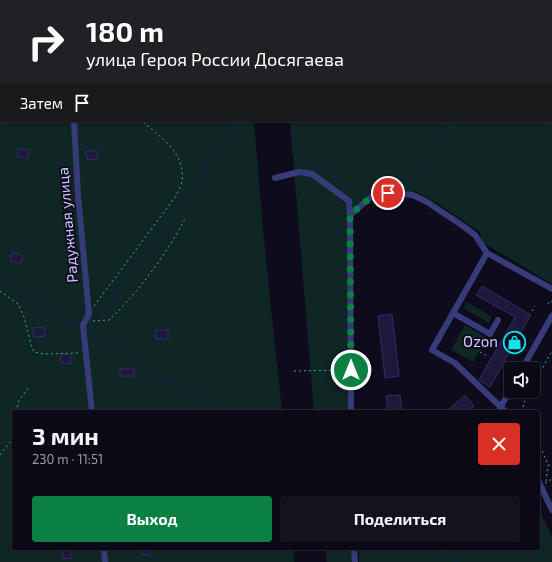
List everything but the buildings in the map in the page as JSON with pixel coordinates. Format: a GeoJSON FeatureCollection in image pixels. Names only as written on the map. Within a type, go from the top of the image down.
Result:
{"type":"FeatureCollection","features":[{"type":"Feature","properties":{"kind":"street","name":"Радужная улица"},"geometry":{"type":"LineString","coordinates":[[74,122],[78,195],[89,314]]}},
{"type":"Feature","properties":{"kind":"street"},"geometry":{"type":"LineString","coordinates":[[275,178],[299,172],[312,174],[350,201],[351,410]]}},
{"type":"Feature","properties":{"kind":"street"},"geometry":{"type":"LineString","coordinates":[[350,215],[371,197],[388,193],[413,195],[427,202],[474,235],[487,253],[552,289]]}},
{"type":"Feature","properties":{"kind":"street"},"geometry":{"type":"LineString","coordinates":[[487,253],[432,350],[455,363],[503,410],[508,398]]}},
{"type":"Feature","properties":{"kind":"street"},"geometry":{"type":"LineString","coordinates":[[454,313],[490,334],[498,320]]}},
{"type":"Feature","properties":{"kind":"street"},"geometry":{"type":"LineString","coordinates":[[89,314],[83,325],[92,410]]}},
{"type":"Feature","properties":{"kind":"street"},"geometry":{"type":"LineString","coordinates":[[526,362],[552,316]]}},
{"type":"Feature","properties":{"kind":"street"},"geometry":{"type":"LineString","coordinates":[[540,484],[552,510]]}},
{"type":"Feature","properties":{"kind":"street"},"geometry":{"type":"LineString","coordinates":[[104,550],[105,562]]}},
{"type":"Feature","properties":{"kind":"street"},"geometry":{"type":"LineString","coordinates":[[354,550],[355,562]]}},
{"type":"Feature","properties":{"kind":"path"},"geometry":{"type":"LineString","coordinates":[[89,314],[176,196],[182,182],[182,169],[176,153],[143,122]]}},
{"type":"Feature","properties":{"kind":"path"},"geometry":{"type":"LineString","coordinates":[[83,325],[94,321],[109,320],[120,310],[150,274],[179,232],[186,217]]}},
{"type":"Feature","properties":{"kind":"path"},"geometry":{"type":"LineString","coordinates":[[0,291],[18,304],[24,317],[34,352],[44,354],[86,353]]}},
{"type":"Feature","properties":{"kind":"path"},"geometry":{"type":"LineString","coordinates":[[548,304],[550,301],[552,302]]}},
{"type":"Feature","properties":{"kind":"path"},"geometry":{"type":"LineString","coordinates":[[532,311],[534,306]]}},
{"type":"Feature","properties":{"kind":"path"},"geometry":{"type":"LineString","coordinates":[[540,372],[552,351]]}},
{"type":"Feature","properties":{"kind":"path"},"geometry":{"type":"LineString","coordinates":[[480,352],[489,357]]}},
{"type":"Feature","properties":{"kind":"path"},"geometry":{"type":"LineString","coordinates":[[294,370],[351,370]]}},
{"type":"Feature","properties":{"kind":"path"},"geometry":{"type":"LineString","coordinates":[[17,410],[18,402],[29,387]]}},
{"type":"Feature","properties":{"kind":"path"},"geometry":{"type":"LineString","coordinates":[[524,410],[522,404],[526,398]]}},
{"type":"Feature","properties":{"kind":"path"},"geometry":{"type":"LineString","coordinates":[[0,454],[12,439]]}},
{"type":"Feature","properties":{"kind":"path"},"geometry":{"type":"LineString","coordinates":[[540,446],[548,464],[546,482]]}},
{"type":"Feature","properties":{"kind":"path"},"geometry":{"type":"LineString","coordinates":[[548,464],[552,466]]}},
{"type":"Feature","properties":{"kind":"green space"},"geometry":{"type":"Polygon","coordinates":[[[0,122],[254,122],[263,230],[282,410],[12,410],[12,550],[293,550],[294,562],[0,562],[0,122]]]}},
{"type":"Feature","properties":{"kind":"green space"},"geometry":{"type":"Polygon","coordinates":[[[290,122],[552,122],[552,284],[482,242],[480,232],[437,203],[413,190],[409,197],[387,195],[368,202],[352,219],[352,410],[314,410],[290,122]]]}},
{"type":"Feature","properties":{"kind":"green space"},"geometry":{"type":"Polygon","coordinates":[[[467,302],[492,317],[489,323],[463,308],[467,302]]]}},
{"type":"Feature","properties":{"kind":"green space"},"geometry":{"type":"Polygon","coordinates":[[[465,325],[487,338],[473,362],[451,350],[465,325]]]}},
{"type":"Feature","properties":{"kind":"green space"},"geometry":{"type":"Polygon","coordinates":[[[540,512],[552,537],[552,562],[359,562],[359,550],[540,550],[540,512]]]}},
{"type":"Feature","properties":{"kind":"green space"},"geometry":{"type":"Polygon","coordinates":[[[325,550],[356,550],[356,562],[327,562],[325,550]]]}},
{"type":"Feature","properties":{"kind":"waterway"},"geometry":{"type":"LineString","coordinates":[[375,193],[405,187],[452,122]]}},
{"type":"Feature","properties":{"kind":"waterway"},"geometry":{"type":"LineString","coordinates":[[100,319],[230,131],[237,123],[244,123]]}},
{"type":"Feature","properties":{"kind":"waterway"},"geometry":{"type":"LineString","coordinates":[[296,155],[366,196],[369,195]]}},
{"type":"Feature","properties":{"kind":"waterway"},"geometry":{"type":"LineString","coordinates":[[0,278],[76,326]]}},
{"type":"Feature","properties":{"kind":"waterway"},"geometry":{"type":"LineString","coordinates":[[94,326],[89,333],[217,410]]}},
{"type":"Feature","properties":{"kind":"waterway"},"geometry":{"type":"LineString","coordinates":[[439,550],[458,562]]}},
{"type":"Feature","properties":{"kind":"place","name":"Ozon"},"geometry":{"type":"Point","coordinates":[514,342]}},
{"type":"Feature","properties":{"kind":"route"},"geometry":{"type":"LineString","coordinates":[[351,370],[350,215],[371,197],[388,193]]}}]}
